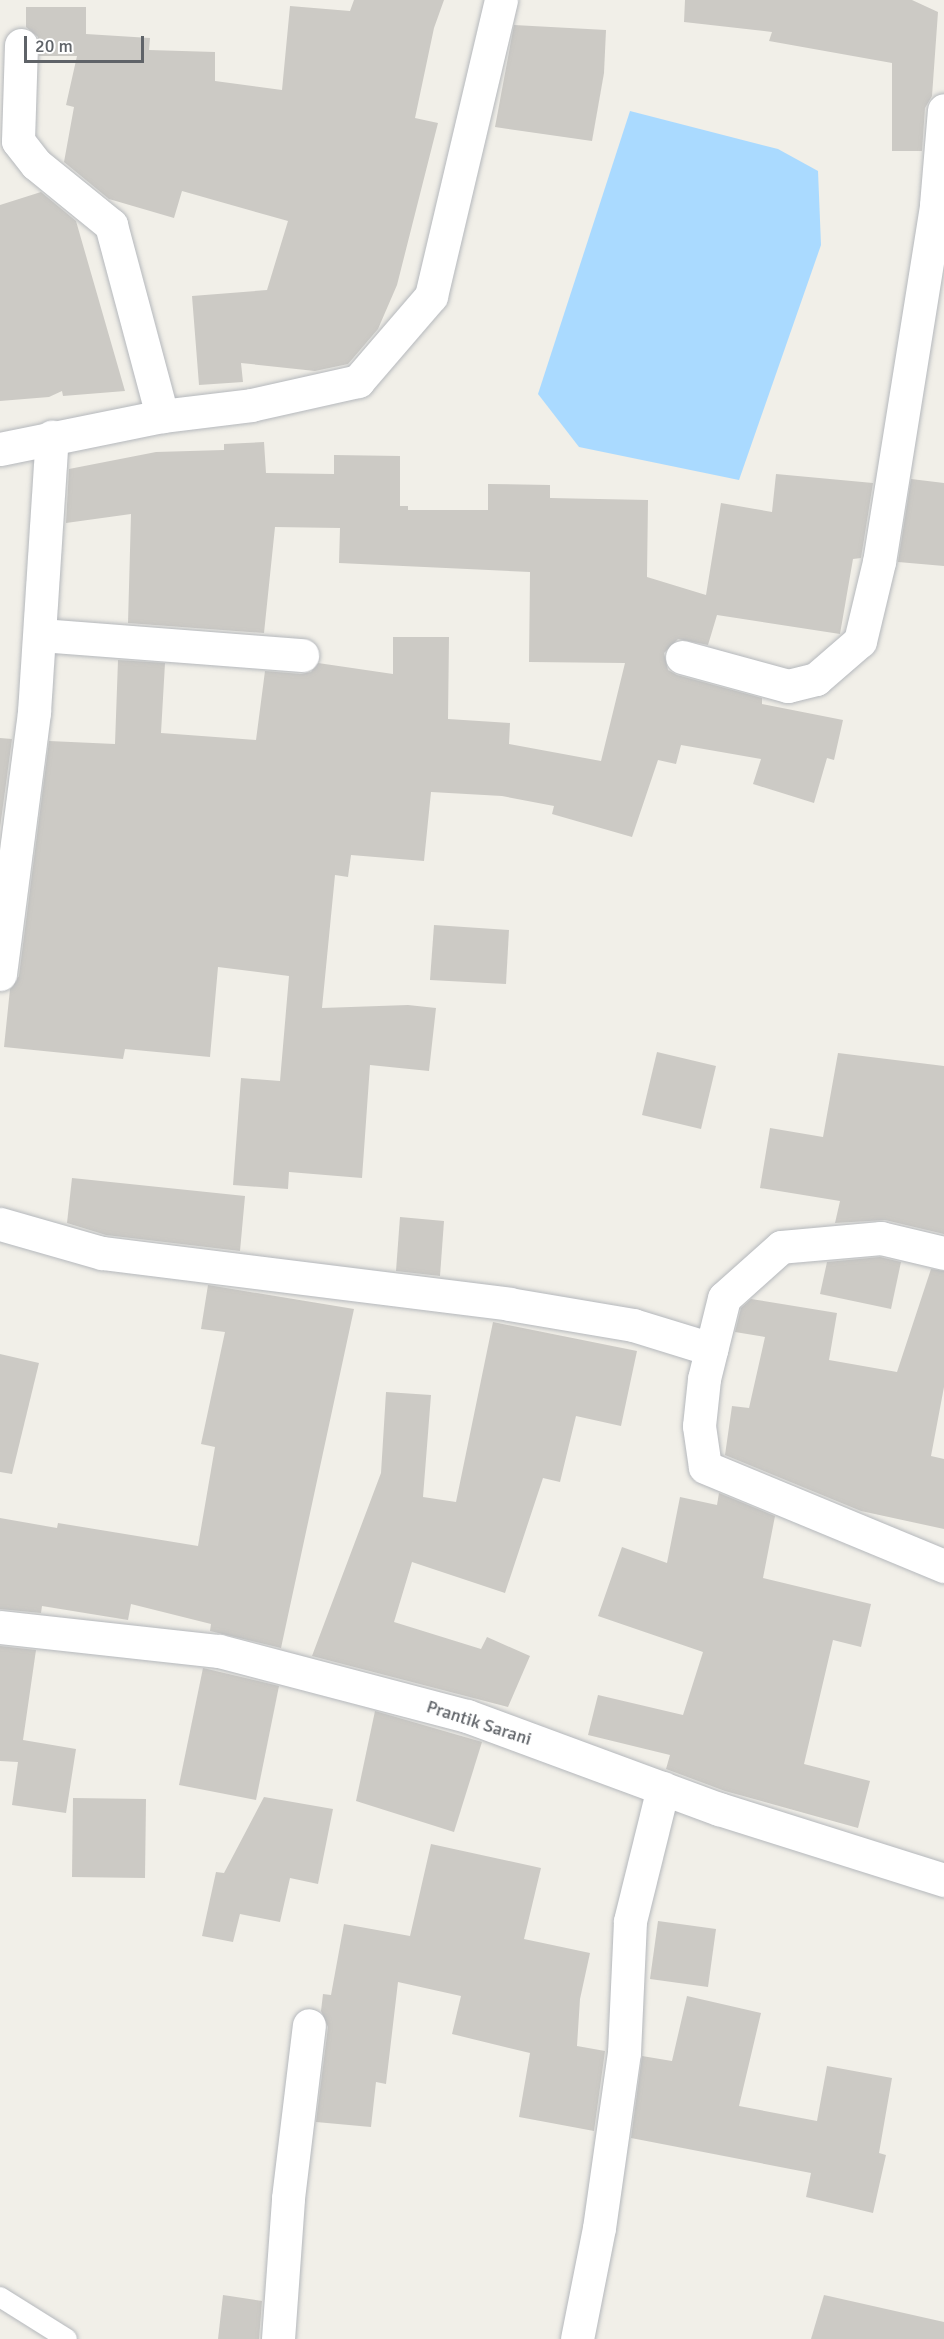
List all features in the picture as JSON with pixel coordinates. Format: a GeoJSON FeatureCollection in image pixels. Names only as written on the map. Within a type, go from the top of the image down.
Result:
{"type":"FeatureCollection","features":[{"type":"Feature","properties":{"kind":"street"},"geometry":{"type":"LineString","coordinates":[[0,449],[162,416],[251,405],[358,381],[431,296],[501,0]]}},
{"type":"Feature","properties":{"kind":"street"},"geometry":{"type":"LineString","coordinates":[[21,45],[18,141],[36,164],[111,225],[162,416]]}},
{"type":"Feature","properties":{"kind":"street"},"geometry":{"type":"LineString","coordinates":[[682,657],[788,686],[816,679],[860,642],[879,562],[932,303],[936,205],[944,110]]}},
{"type":"Feature","properties":{"kind":"street"},"geometry":{"type":"LineString","coordinates":[[0,974],[6,886],[41,635],[51,437]]}},
{"type":"Feature","properties":{"kind":"street"},"geometry":{"type":"LineString","coordinates":[[41,635],[302,655]]}},
{"type":"Feature","properties":{"kind":"street"},"geometry":{"type":"LineString","coordinates":[[0,1224],[102,1252],[509,1304],[633,1325],[711,1349]]}},
{"type":"Feature","properties":{"kind":"street"},"geometry":{"type":"LineString","coordinates":[[944,1253],[881,1239],[781,1246],[724,1298],[711,1349],[699,1426],[705,1467],[944,1566]]}},
{"type":"Feature","properties":{"kind":"street","name":"Prantik Sarani"},"geometry":{"type":"LineString","coordinates":[[0,1628],[219,1651],[467,1716],[663,1788],[944,1880]]}},
{"type":"Feature","properties":{"kind":"street"},"geometry":{"type":"LineString","coordinates":[[577,2339],[599,2228],[624,2054],[630,1921],[663,1788]]}},
{"type":"Feature","properties":{"kind":"street"},"geometry":{"type":"LineString","coordinates":[[278,2339],[288,2198],[309,2025]]}},
{"type":"Feature","properties":{"kind":"lane"},"geometry":{"type":"LineString","coordinates":[[0,2297],[67,2339]]}},
{"type":"Feature","properties":{"kind":"water"},"geometry":{"type":"Polygon","coordinates":[[[630,111],[778,149],[818,171],[821,245],[739,480],[579,447],[538,394],[630,111]]]}},
{"type":"Feature","properties":{"kind":"building"},"geometry":{"type":"Polygon","coordinates":[[[354,0],[444,0],[434,28],[415,118],[438,123],[397,285],[378,329],[348,364],[315,371],[241,363],[243,382],[199,385],[192,296],[267,290],[288,221],[182,191],[174,218],[109,199],[64,162],[74,107],[66,105],[77,56],[39,56],[38,37],[26,27],[26,7],[86,7],[86,34],[150,38],[149,50],[215,52],[215,81],[282,90],[290,6],[350,11],[354,0]]]}},
{"type":"Feature","properties":{"kind":"building"},"geometry":{"type":"Polygon","coordinates":[[[685,0],[912,0],[938,12],[932,96],[925,108],[922,151],[892,151],[892,63],[769,41],[772,32],[684,22],[685,0]]]}},
{"type":"Feature","properties":{"kind":"building"},"geometry":{"type":"Polygon","coordinates":[[[514,25],[606,30],[604,73],[592,141],[495,127],[514,25]]]}},
{"type":"Feature","properties":{"kind":"building"},"geometry":{"type":"Polygon","coordinates":[[[41,192],[76,221],[125,391],[63,396],[62,391],[49,397],[0,401],[0,205],[41,192]]]}},
{"type":"Feature","properties":{"kind":"building"},"geometry":{"type":"Polygon","coordinates":[[[264,442],[266,473],[334,474],[334,455],[400,456],[400,506],[408,506],[408,510],[488,510],[488,484],[550,485],[550,498],[648,500],[647,577],[706,595],[721,503],[772,512],[776,474],[873,483],[861,558],[853,559],[840,634],[717,615],[708,645],[678,639],[664,653],[668,670],[677,675],[762,698],[762,704],[843,720],[834,760],[827,758],[814,803],[753,784],[761,759],[681,745],[676,764],[658,760],[632,837],[552,814],[554,806],[502,796],[431,792],[424,861],[351,855],[348,877],[335,875],[322,1008],[408,1005],[436,1008],[429,1071],[370,1065],[362,1178],[289,1172],[288,1189],[233,1185],[241,1078],[280,1081],[289,976],[218,967],[210,1057],[125,1049],[123,1059],[4,1047],[10,989],[19,976],[49,741],[115,744],[118,660],[165,663],[161,733],[256,740],[265,671],[301,674],[311,672],[318,663],[393,674],[393,637],[449,637],[448,719],[510,723],[509,744],[601,761],[625,663],[529,662],[530,572],[339,563],[340,528],[275,527],[264,633],[128,623],[131,514],[66,523],[69,469],[156,452],[224,450],[224,444],[264,442]]]}},
{"type":"Feature","properties":{"kind":"building"},"geometry":{"type":"Polygon","coordinates":[[[911,479],[944,483],[944,566],[898,562],[911,479]]]}},
{"type":"Feature","properties":{"kind":"building"},"geometry":{"type":"Polygon","coordinates":[[[0,738],[12,739],[0,828],[0,738]]]}},
{"type":"Feature","properties":{"kind":"building"},"geometry":{"type":"Polygon","coordinates":[[[434,925],[509,930],[506,984],[430,980],[434,925]]]}},
{"type":"Feature","properties":{"kind":"building"},"geometry":{"type":"Polygon","coordinates":[[[657,1052],[716,1066],[701,1129],[642,1115],[657,1052]]]}},
{"type":"Feature","properties":{"kind":"building"},"geometry":{"type":"Polygon","coordinates":[[[838,1053],[944,1066],[944,1234],[885,1220],[835,1223],[840,1201],[760,1188],[770,1128],[823,1137],[838,1053]]]}},
{"type":"Feature","properties":{"kind":"building"},"geometry":{"type":"Polygon","coordinates":[[[72,1178],[245,1196],[240,1251],[106,1235],[67,1223],[72,1178]]]}},
{"type":"Feature","properties":{"kind":"building"},"geometry":{"type":"Polygon","coordinates":[[[400,1217],[444,1221],[440,1276],[396,1271],[400,1217]]]}},
{"type":"Feature","properties":{"kind":"building"},"geometry":{"type":"Polygon","coordinates":[[[880,1257],[901,1262],[891,1309],[820,1294],[827,1262],[880,1257]]]}},
{"type":"Feature","properties":{"kind":"building"},"geometry":{"type":"Polygon","coordinates":[[[931,1269],[944,1271],[944,1387],[931,1456],[944,1459],[944,1529],[861,1511],[725,1455],[732,1406],[749,1408],[765,1337],[735,1332],[741,1308],[751,1299],[837,1313],[829,1360],[897,1372],[931,1269]]]}},
{"type":"Feature","properties":{"kind":"building"},"geometry":{"type":"Polygon","coordinates":[[[208,1285],[354,1309],[281,1648],[210,1631],[211,1624],[131,1604],[128,1620],[42,1606],[41,1613],[0,1609],[0,1518],[57,1528],[58,1523],[198,1546],[215,1447],[201,1444],[225,1332],[201,1329],[208,1285]]]}},
{"type":"Feature","properties":{"kind":"building"},"geometry":{"type":"Polygon","coordinates":[[[493,1322],[637,1351],[621,1426],[576,1416],[560,1482],[543,1478],[505,1593],[412,1562],[394,1622],[481,1649],[487,1637],[530,1656],[508,1707],[312,1656],[381,1473],[386,1392],[431,1395],[423,1497],[456,1502],[493,1322]]]}},
{"type":"Feature","properties":{"kind":"building"},"geometry":{"type":"Polygon","coordinates":[[[0,1354],[39,1363],[12,1474],[0,1472],[0,1354]]]}},
{"type":"Feature","properties":{"kind":"building"},"geometry":{"type":"Polygon","coordinates":[[[719,1493],[775,1516],[763,1578],[871,1604],[861,1647],[833,1640],[804,1764],[870,1781],[858,1828],[725,1791],[666,1769],[670,1755],[588,1735],[598,1695],[683,1715],[703,1652],[598,1616],[622,1547],[667,1563],[680,1497],[717,1505],[719,1493]]]}},
{"type":"Feature","properties":{"kind":"building"},"geometry":{"type":"Polygon","coordinates":[[[0,1646],[36,1650],[23,1740],[76,1749],[66,1813],[12,1805],[18,1762],[0,1761],[0,1646]]]}},
{"type":"Feature","properties":{"kind":"building"},"geometry":{"type":"Polygon","coordinates":[[[203,1668],[279,1686],[256,1800],[179,1785],[203,1668]]]}},
{"type":"Feature","properties":{"kind":"building"},"geometry":{"type":"Polygon","coordinates":[[[375,1711],[482,1742],[454,1832],[356,1801],[375,1711]]]}},
{"type":"Feature","properties":{"kind":"building"},"geometry":{"type":"Polygon","coordinates":[[[264,1797],[333,1809],[318,1884],[290,1878],[280,1922],[240,1914],[233,1942],[202,1936],[216,1872],[224,1873],[264,1797]]]}},
{"type":"Feature","properties":{"kind":"building"},"geometry":{"type":"Polygon","coordinates":[[[73,1798],[146,1799],[145,1878],[72,1877],[73,1798]]]}},
{"type":"Feature","properties":{"kind":"building"},"geometry":{"type":"Polygon","coordinates":[[[431,1844],[541,1868],[524,1939],[590,1953],[580,1999],[577,2046],[605,2051],[594,2131],[519,2117],[530,2053],[452,2034],[461,1996],[398,1982],[386,2084],[376,2082],[371,2127],[316,2122],[328,2027],[321,2011],[323,1994],[331,1995],[344,1924],[410,1936],[431,1844]]]}},
{"type":"Feature","properties":{"kind":"building"},"geometry":{"type":"Polygon","coordinates":[[[658,1921],[716,1929],[708,1987],[650,1979],[658,1921]]]}},
{"type":"Feature","properties":{"kind":"building"},"geometry":{"type":"Polygon","coordinates":[[[687,1996],[761,2013],[739,2106],[817,2121],[827,2066],[892,2078],[879,2153],[886,2155],[873,2213],[806,2197],[811,2173],[631,2138],[642,2056],[672,2061],[687,1996]]]}},
{"type":"Feature","properties":{"kind":"building"},"geometry":{"type":"Polygon","coordinates":[[[223,2295],[262,2301],[259,2339],[218,2339],[223,2295]]]}},
{"type":"Feature","properties":{"kind":"building"},"geometry":{"type":"Polygon","coordinates":[[[824,2295],[944,2322],[944,2339],[811,2339],[824,2295]]]}}]}
